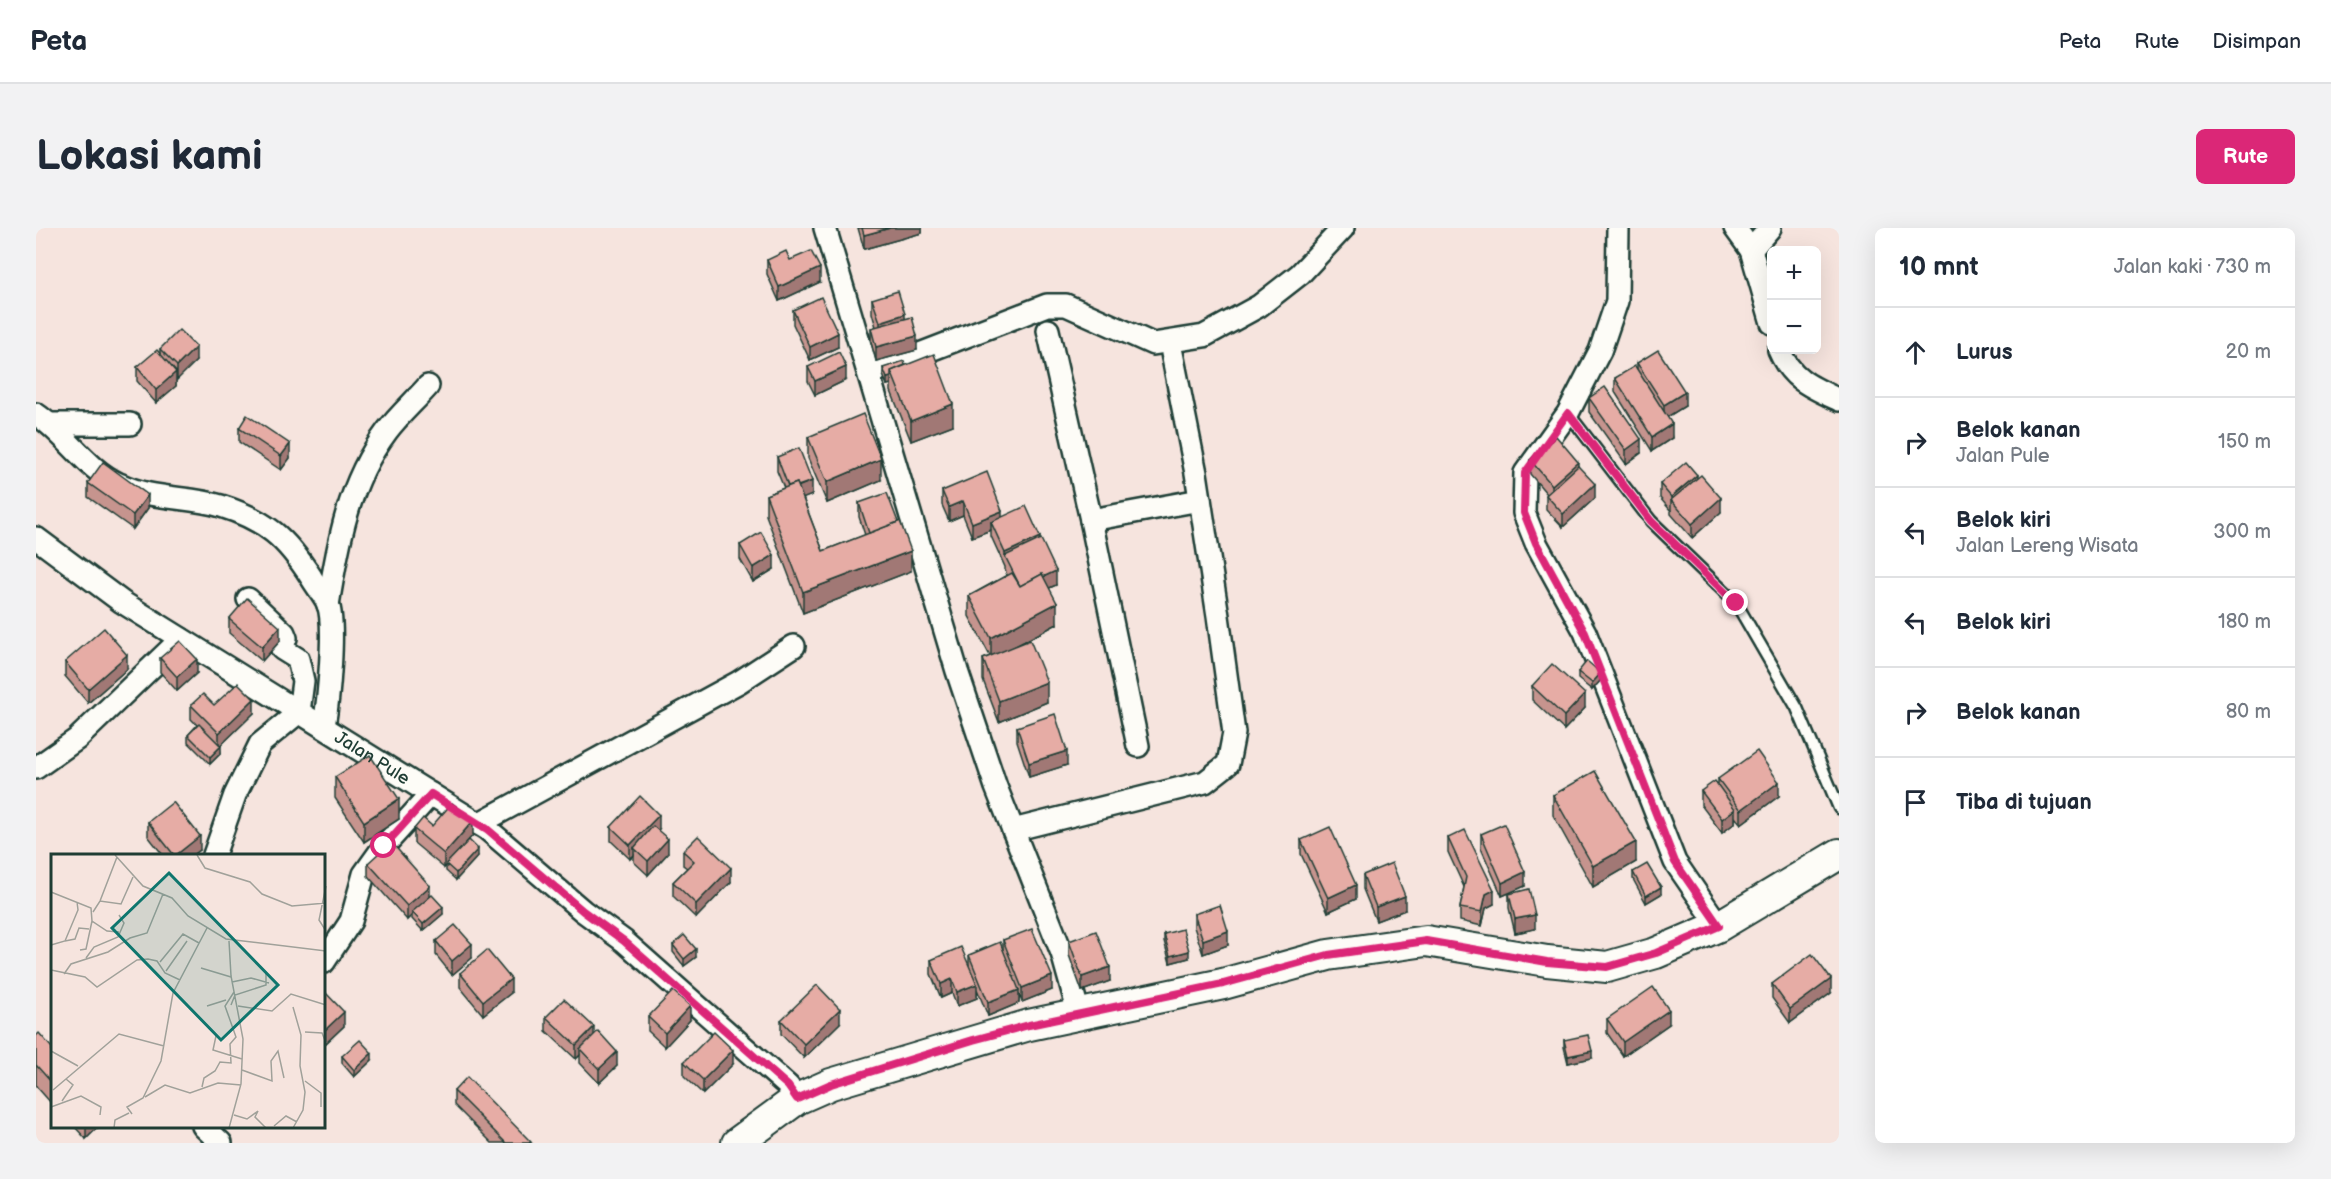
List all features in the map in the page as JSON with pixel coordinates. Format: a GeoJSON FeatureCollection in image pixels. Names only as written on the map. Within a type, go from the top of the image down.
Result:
{"type":"FeatureCollection","features":[{"type":"Feature","properties":{"kind":"main road"},"geometry":{"type":"LineString","coordinates":[[737,1143],[797,1099],[831,1084],[973,1040],[1079,1014],[1223,984],[1328,955],[1426,941],[1547,962],[1607,967],[1656,953],[1719,926],[1839,854]]}},
{"type":"Feature","properties":{"kind":"street"},"geometry":{"type":"LineString","coordinates":[[825,228],[867,374],[897,462],[957,671],[1013,830],[1062,953],[1079,1014]]}},
{"type":"Feature","properties":{"kind":"street"},"geometry":{"type":"LineString","coordinates":[[867,374],[1047,305],[1066,305],[1153,344],[1204,336],[1259,306],[1300,274],[1343,228]]}},
{"type":"Feature","properties":{"kind":"street"},"geometry":{"type":"LineString","coordinates":[[1618,228],[1617,301],[1600,351],[1568,413],[1525,473],[1524,513],[1536,543],[1585,633],[1675,862],[1719,926]]}},
{"type":"Feature","properties":{"kind":"street"},"geometry":{"type":"LineString","coordinates":[[1735,228],[1750,250],[1767,306]]}},
{"type":"Feature","properties":{"kind":"street"},"geometry":{"type":"LineString","coordinates":[[1750,250],[1770,228]]}},
{"type":"Feature","properties":{"kind":"street"},"geometry":{"type":"LineString","coordinates":[[1048,330],[1091,520],[1138,746]]}},
{"type":"Feature","properties":{"kind":"street"},"geometry":{"type":"LineString","coordinates":[[1013,830],[1205,782],[1228,764],[1234,733],[1200,500],[1172,353]]}},
{"type":"Feature","properties":{"kind":"street"},"geometry":{"type":"LineString","coordinates":[[1781,354],[1789,370],[1803,382],[1839,400]]}},
{"type":"Feature","properties":{"kind":"street"},"geometry":{"type":"LineString","coordinates":[[324,726],[330,650],[328,605],[341,527],[356,484],[387,431],[428,386]]}},
{"type":"Feature","properties":{"kind":"street"},"geometry":{"type":"LineString","coordinates":[[44,419],[99,471],[118,484],[140,492],[219,506],[256,520],[286,541],[328,605]]}},
{"type":"Feature","properties":{"kind":"street"},"geometry":{"type":"LineString","coordinates":[[44,419],[130,424]]}},
{"type":"Feature","properties":{"kind":"street"},"geometry":{"type":"LineString","coordinates":[[1091,520],[1200,500]]}},
{"type":"Feature","properties":{"kind":"street","name":"Jalan Pule"},"geometry":{"type":"LineString","coordinates":[[36,538],[122,602],[478,824],[583,911],[624,941],[716,1020],[788,1086],[797,1099]]}},
{"type":"Feature","properties":{"kind":"street"},"geometry":{"type":"LineString","coordinates":[[214,854],[235,795],[260,744],[299,712],[303,681],[298,659],[282,649],[286,638],[284,633],[248,599]]}},
{"type":"Feature","properties":{"kind":"street"},"geometry":{"type":"LineString","coordinates":[[36,768],[77,739],[181,639]]}},
{"type":"Feature","properties":{"kind":"street"},"geometry":{"type":"LineString","coordinates":[[478,824],[739,682],[794,646]]}},
{"type":"Feature","properties":{"kind":"street"},"geometry":{"type":"LineString","coordinates":[[326,959],[351,921],[364,874],[384,846],[431,794]]}},
{"type":"Feature","properties":{"kind":"street"},"geometry":{"type":"LineString","coordinates":[[205,1128],[221,1143]]}},
{"type":"Feature","properties":{"kind":"lane"},"geometry":{"type":"LineString","coordinates":[[1568,413],[1651,521],[1736,603],[1797,708],[1839,807]]}},
{"type":"Feature","properties":{"kind":"building"},"geometry":{"type":"Polygon","coordinates":[[[862,228],[890,228],[864,235],[862,228]]]}},
{"type":"Feature","properties":{"kind":"building"},"geometry":{"type":"Polygon","coordinates":[[[786,251],[790,260],[811,251],[820,268],[779,287],[767,260],[786,251]]]}},
{"type":"Feature","properties":{"kind":"building"},"geometry":{"type":"Polygon","coordinates":[[[898,291],[905,314],[880,322],[872,299],[898,291]]]}},
{"type":"Feature","properties":{"kind":"building"},"geometry":{"type":"Polygon","coordinates":[[[821,297],[838,333],[810,347],[793,310],[821,297]]]}},
{"type":"Feature","properties":{"kind":"building"},"geometry":{"type":"Polygon","coordinates":[[[912,317],[917,336],[876,347],[871,328],[912,317]]]}},
{"type":"Feature","properties":{"kind":"building"},"geometry":{"type":"Polygon","coordinates":[[[179,330],[196,347],[177,366],[160,349],[179,330]]]}},
{"type":"Feature","properties":{"kind":"building"},"geometry":{"type":"Polygon","coordinates":[[[157,350],[176,372],[156,390],[137,367],[157,350]]]}},
{"type":"Feature","properties":{"kind":"building"},"geometry":{"type":"Polygon","coordinates":[[[1658,350],[1685,392],[1664,405],[1637,363],[1658,350]]]}},
{"type":"Feature","properties":{"kind":"building"},"geometry":{"type":"Polygon","coordinates":[[[839,352],[846,367],[815,381],[808,367],[839,352]]]}},
{"type":"Feature","properties":{"kind":"building"},"geometry":{"type":"Polygon","coordinates":[[[934,354],[953,404],[911,421],[891,371],[934,354]]]}},
{"type":"Feature","properties":{"kind":"building"},"geometry":{"type":"Polygon","coordinates":[[[904,361],[905,365],[891,371],[891,377],[887,378],[883,368],[904,361]]]}},
{"type":"Feature","properties":{"kind":"building"},"geometry":{"type":"Polygon","coordinates":[[[1635,366],[1672,424],[1652,437],[1615,378],[1635,366]]]}},
{"type":"Feature","properties":{"kind":"building"},"geometry":{"type":"Polygon","coordinates":[[[1605,387],[1641,439],[1626,450],[1589,398],[1605,387]]]}},
{"type":"Feature","properties":{"kind":"building"},"geometry":{"type":"Polygon","coordinates":[[[863,414],[881,459],[827,482],[808,437],[863,414]]]}},
{"type":"Feature","properties":{"kind":"building"},"geometry":{"type":"Polygon","coordinates":[[[247,415],[290,444],[281,456],[239,428],[247,415]]]}},
{"type":"Feature","properties":{"kind":"building"},"geometry":{"type":"Polygon","coordinates":[[[1556,436],[1578,462],[1552,485],[1530,460],[1556,436]]]}},
{"type":"Feature","properties":{"kind":"building"},"geometry":{"type":"Polygon","coordinates":[[[799,448],[812,481],[798,486],[797,483],[788,486],[777,457],[799,448]]]}},
{"type":"Feature","properties":{"kind":"building"},"geometry":{"type":"Polygon","coordinates":[[[103,462],[148,495],[133,515],[88,483],[103,462]]]}},
{"type":"Feature","properties":{"kind":"building"},"geometry":{"type":"Polygon","coordinates":[[[1686,462],[1697,475],[1671,497],[1660,484],[1686,462]]]}},
{"type":"Feature","properties":{"kind":"building"},"geometry":{"type":"Polygon","coordinates":[[[1578,466],[1595,484],[1563,514],[1546,495],[1578,466]]]}},
{"type":"Feature","properties":{"kind":"building"},"geometry":{"type":"Polygon","coordinates":[[[987,472],[1002,511],[972,523],[963,501],[949,507],[942,491],[987,472]]]}},
{"type":"Feature","properties":{"kind":"building"},"geometry":{"type":"Polygon","coordinates":[[[1701,475],[1721,498],[1692,524],[1671,500],[1701,475]]]}},
{"type":"Feature","properties":{"kind":"building"},"geometry":{"type":"Polygon","coordinates":[[[797,483],[823,551],[900,521],[911,551],[803,592],[766,495],[797,483]]]}},
{"type":"Feature","properties":{"kind":"building"},"geometry":{"type":"Polygon","coordinates":[[[887,493],[898,522],[869,533],[859,503],[887,493]]]}},
{"type":"Feature","properties":{"kind":"building"},"geometry":{"type":"Polygon","coordinates":[[[1026,506],[1040,537],[1005,553],[991,522],[1026,506]]]}},
{"type":"Feature","properties":{"kind":"building"},"geometry":{"type":"Polygon","coordinates":[[[761,532],[774,555],[753,568],[740,545],[761,532]]]}},
{"type":"Feature","properties":{"kind":"building"},"geometry":{"type":"Polygon","coordinates":[[[1041,539],[1056,571],[1043,577],[1042,574],[1020,586],[1005,556],[1041,539]]]}},
{"type":"Feature","properties":{"kind":"building"},"geometry":{"type":"Polygon","coordinates":[[[1012,573],[1020,586],[1042,574],[1057,603],[991,638],[969,596],[1012,573]]]}},
{"type":"Feature","properties":{"kind":"building"},"geometry":{"type":"Polygon","coordinates":[[[247,598],[280,627],[262,647],[229,619],[247,598]]]}},
{"type":"Feature","properties":{"kind":"building"},"geometry":{"type":"Polygon","coordinates":[[[104,628],[127,655],[88,689],[65,662],[104,628]]]}},
{"type":"Feature","properties":{"kind":"building"},"geometry":{"type":"Polygon","coordinates":[[[1030,640],[1047,682],[999,701],[983,659],[1030,640]]]}},
{"type":"Feature","properties":{"kind":"building"},"geometry":{"type":"Polygon","coordinates":[[[180,641],[197,659],[177,677],[160,658],[180,641]]]}},
{"type":"Feature","properties":{"kind":"building"},"geometry":{"type":"Polygon","coordinates":[[[1587,661],[1601,673],[1592,683],[1578,672],[1587,661]]]}},
{"type":"Feature","properties":{"kind":"building"},"geometry":{"type":"Polygon","coordinates":[[[1552,664],[1585,694],[1564,716],[1532,686],[1552,664]]]}},
{"type":"Feature","properties":{"kind":"building"},"geometry":{"type":"Polygon","coordinates":[[[238,683],[254,699],[219,733],[191,705],[203,694],[214,705],[238,683]]]}},
{"type":"Feature","properties":{"kind":"building"},"geometry":{"type":"Polygon","coordinates":[[[1055,714],[1067,751],[1029,763],[1017,727],[1055,714]]]}},
{"type":"Feature","properties":{"kind":"building"},"geometry":{"type":"Polygon","coordinates":[[[199,724],[221,746],[210,757],[188,735],[199,724]]]}},
{"type":"Feature","properties":{"kind":"building"},"geometry":{"type":"Polygon","coordinates":[[[1757,751],[1779,782],[1741,810],[1718,779],[1757,751]]]}},
{"type":"Feature","properties":{"kind":"building"},"geometry":{"type":"Polygon","coordinates":[[[370,755],[399,799],[364,822],[335,777],[370,755]]]}},
{"type":"Feature","properties":{"kind":"building"},"geometry":{"type":"Polygon","coordinates":[[[1595,771],[1636,842],[1593,866],[1553,795],[1595,771]]]}},
{"type":"Feature","properties":{"kind":"building"},"geometry":{"type":"Polygon","coordinates":[[[1715,781],[1735,809],[1722,819],[1701,791],[1715,781]]]}},
{"type":"Feature","properties":{"kind":"building"},"geometry":{"type":"Polygon","coordinates":[[[640,796],[659,815],[630,845],[611,827],[640,796]]]}},
{"type":"Feature","properties":{"kind":"building"},"geometry":{"type":"Polygon","coordinates":[[[173,802],[200,836],[177,854],[173,854],[148,822],[173,802]]]}},
{"type":"Feature","properties":{"kind":"building"},"geometry":{"type":"Polygon","coordinates":[[[452,803],[473,821],[444,854],[414,829],[423,818],[432,826],[452,803]]]}},
{"type":"Feature","properties":{"kind":"building"},"geometry":{"type":"Polygon","coordinates":[[[1504,824],[1525,872],[1502,883],[1481,834],[1504,824]]]}},
{"type":"Feature","properties":{"kind":"building"},"geometry":{"type":"Polygon","coordinates":[[[653,826],[668,839],[648,861],[634,848],[653,826]]]}},
{"type":"Feature","properties":{"kind":"building"},"geometry":{"type":"Polygon","coordinates":[[[1330,827],[1356,885],[1328,898],[1301,840],[1330,827]]]}},
{"type":"Feature","properties":{"kind":"building"},"geometry":{"type":"Polygon","coordinates":[[[1465,830],[1494,890],[1486,894],[1482,912],[1460,908],[1466,877],[1448,838],[1465,830]]]}},
{"type":"Feature","properties":{"kind":"building"},"geometry":{"type":"Polygon","coordinates":[[[698,836],[731,868],[696,904],[673,882],[694,861],[683,851],[698,836]]]}},
{"type":"Feature","properties":{"kind":"building"},"geometry":{"type":"Polygon","coordinates":[[[469,840],[478,849],[456,873],[446,864],[469,840]]]}},
{"type":"Feature","properties":{"kind":"building"},"geometry":{"type":"Polygon","coordinates":[[[391,842],[430,886],[407,906],[368,863],[391,842]]]}},
{"type":"Feature","properties":{"kind":"building"},"geometry":{"type":"Polygon","coordinates":[[[1392,863],[1405,896],[1376,907],[1363,875],[1392,863]]]}},
{"type":"Feature","properties":{"kind":"building"},"geometry":{"type":"Polygon","coordinates":[[[1647,864],[1661,887],[1646,896],[1633,872],[1647,864]]]}},
{"type":"Feature","properties":{"kind":"building"},"geometry":{"type":"Polygon","coordinates":[[[1529,889],[1535,915],[1515,919],[1509,894],[1529,889]]]}},
{"type":"Feature","properties":{"kind":"building"},"geometry":{"type":"Polygon","coordinates":[[[432,895],[443,907],[423,924],[412,912],[432,895]]]}},
{"type":"Feature","properties":{"kind":"building"},"geometry":{"type":"Polygon","coordinates":[[[1220,905],[1228,931],[1203,940],[1194,914],[1220,905]]]}},
{"type":"Feature","properties":{"kind":"building"},"geometry":{"type":"Polygon","coordinates":[[[455,925],[472,944],[452,961],[436,941],[455,925]]]}},
{"type":"Feature","properties":{"kind":"building"},"geometry":{"type":"Polygon","coordinates":[[[1032,929],[1052,976],[1022,988],[1003,940],[1032,929]]]}},
{"type":"Feature","properties":{"kind":"building"},"geometry":{"type":"Polygon","coordinates":[[[1183,929],[1189,951],[1170,956],[1164,934],[1183,929]]]}},
{"type":"Feature","properties":{"kind":"building"},"geometry":{"type":"Polygon","coordinates":[[[1096,931],[1110,967],[1082,977],[1069,941],[1096,931]]]}},
{"type":"Feature","properties":{"kind":"building"},"geometry":{"type":"Polygon","coordinates":[[[684,935],[696,949],[684,959],[673,945],[684,935]]]}},
{"type":"Feature","properties":{"kind":"building"},"geometry":{"type":"Polygon","coordinates":[[[1000,942],[1019,990],[988,1002],[969,955],[1000,942]]]}},
{"type":"Feature","properties":{"kind":"building"},"geometry":{"type":"Polygon","coordinates":[[[961,947],[977,984],[957,992],[952,979],[941,984],[931,960],[961,947]]]}},
{"type":"Feature","properties":{"kind":"building"},"geometry":{"type":"Polygon","coordinates":[[[487,950],[511,979],[483,1001],[460,973],[487,950]]]}},
{"type":"Feature","properties":{"kind":"building"},"geometry":{"type":"Polygon","coordinates":[[[1812,954],[1831,979],[1790,1009],[1772,984],[1812,954]]]}},
{"type":"Feature","properties":{"kind":"building"},"geometry":{"type":"Polygon","coordinates":[[[817,985],[840,1009],[804,1044],[781,1020],[817,985]]]}},
{"type":"Feature","properties":{"kind":"building"},"geometry":{"type":"Polygon","coordinates":[[[1653,987],[1669,1010],[1623,1042],[1607,1019],[1653,987]]]}},
{"type":"Feature","properties":{"kind":"building"},"geometry":{"type":"Polygon","coordinates":[[[673,991],[690,1006],[665,1033],[648,1017],[673,991]]]}},
{"type":"Feature","properties":{"kind":"building"},"geometry":{"type":"Polygon","coordinates":[[[326,993],[344,1012],[326,1029],[326,993]]]}},
{"type":"Feature","properties":{"kind":"building"},"geometry":{"type":"Polygon","coordinates":[[[564,999],[594,1027],[576,1045],[546,1017],[564,999]]]}},
{"type":"Feature","properties":{"kind":"building"},"geometry":{"type":"Polygon","coordinates":[[[598,1031],[617,1052],[599,1069],[580,1049],[598,1031]]]}},
{"type":"Feature","properties":{"kind":"building"},"geometry":{"type":"Polygon","coordinates":[[[714,1032],[733,1050],[703,1080],[684,1062],[714,1032]]]}},
{"type":"Feature","properties":{"kind":"building"},"geometry":{"type":"Polygon","coordinates":[[[39,1033],[51,1047],[51,1082],[36,1065],[36,1036],[39,1033]]]}},
{"type":"Feature","properties":{"kind":"building"},"geometry":{"type":"Polygon","coordinates":[[[1588,1035],[1592,1051],[1568,1056],[1564,1040],[1588,1035]]]}},
{"type":"Feature","properties":{"kind":"building"},"geometry":{"type":"Polygon","coordinates":[[[360,1040],[372,1053],[354,1070],[342,1056],[360,1040]]]}},
{"type":"Feature","properties":{"kind":"building"},"geometry":{"type":"Polygon","coordinates":[[[467,1077],[531,1142],[506,1143],[454,1091],[467,1077]]]}},
{"type":"Feature","properties":{"kind":"route"},"geometry":{"type":"LineString","coordinates":[[384,846],[431,794],[487,829],[583,911],[624,941],[716,1020],[788,1086],[797,1099],[831,1084],[973,1040],[1029,1025],[1223,984],[1328,955],[1426,941],[1462,945],[1547,962],[1607,967],[1656,953],[1719,926],[1675,862],[1585,633],[1536,543],[1524,513],[1525,473],[1568,413],[1651,521],[1736,603]]}}]}
